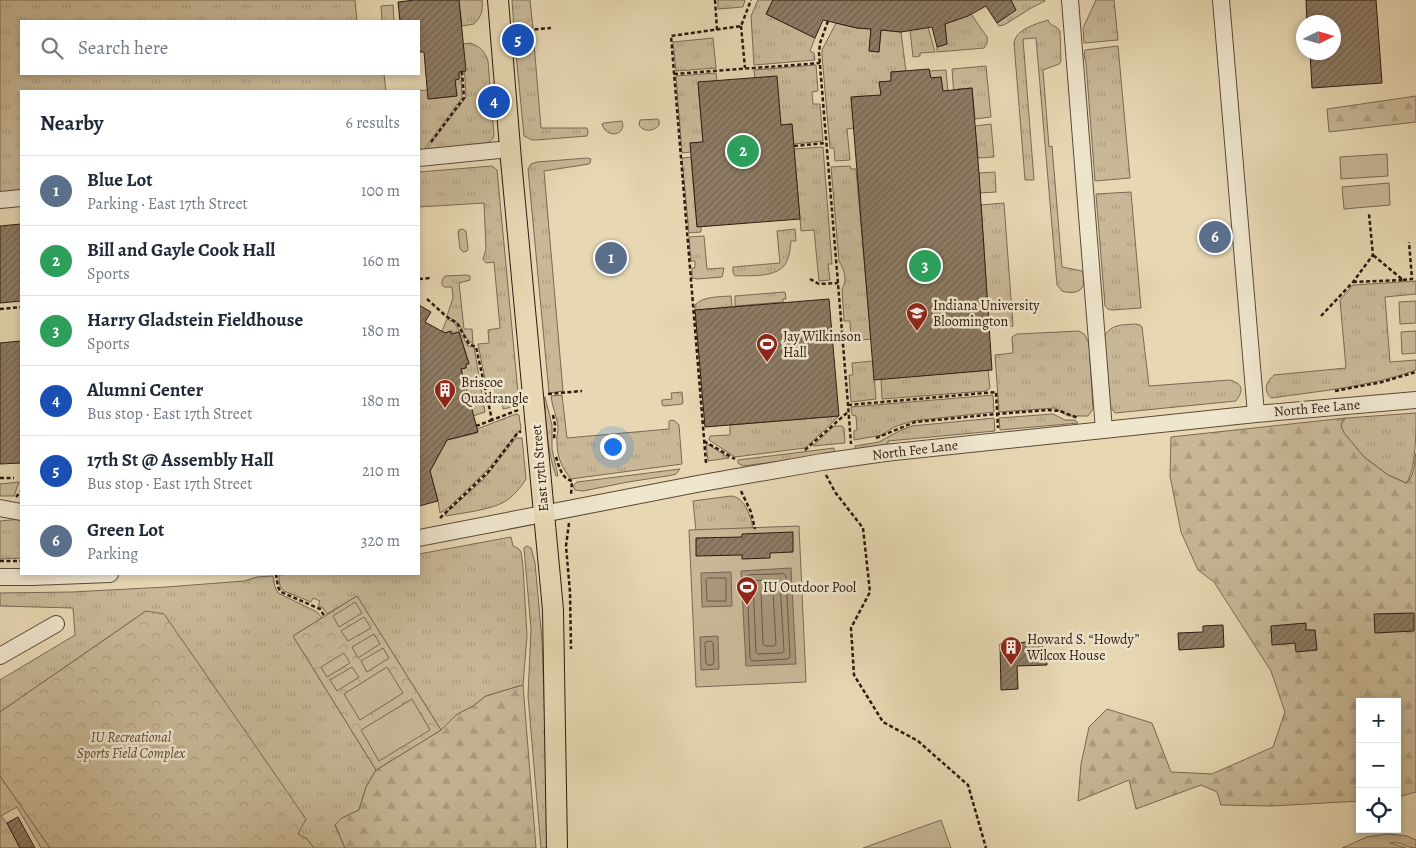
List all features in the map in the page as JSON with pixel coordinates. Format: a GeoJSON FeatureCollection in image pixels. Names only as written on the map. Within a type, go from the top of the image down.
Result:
{"type":"FeatureCollection","features":[{"type":"Feature","properties":{"kind":"main road","name":"East 17th Street"},"geometry":{"type":"LineString","coordinates":[[498,0],[553,610],[557,848]]}},
{"type":"Feature","properties":{"kind":"street"},"geometry":{"type":"LineString","coordinates":[[1070,0],[1104,430]]}},
{"type":"Feature","properties":{"kind":"street"},"geometry":{"type":"LineString","coordinates":[[1221,0],[1245,302],[1256,414]]}},
{"type":"Feature","properties":{"kind":"street"},"geometry":{"type":"LineString","coordinates":[[420,158],[510,149]]}},
{"type":"Feature","properties":{"kind":"street"},"geometry":{"type":"LineString","coordinates":[[0,200],[20,198]]}},
{"type":"Feature","properties":{"kind":"street","name":"North Fee Lane"},"geometry":{"type":"LineString","coordinates":[[420,538],[705,482],[885,453],[1256,414],[1416,400]]}},
{"type":"Feature","properties":{"kind":"street"},"geometry":{"type":"LineString","coordinates":[[0,508],[20,512]]}},
{"type":"Feature","properties":{"kind":"street"},"geometry":{"type":"LineString","coordinates":[[0,577],[71,575]]}},
{"type":"Feature","properties":{"kind":"street"},"geometry":{"type":"LineString","coordinates":[[0,656],[56,624]]}},
{"type":"Feature","properties":{"kind":"path"},"geometry":{"type":"LineString","coordinates":[[715,0],[717,30]]}},
{"type":"Feature","properties":{"kind":"path"},"geometry":{"type":"LineString","coordinates":[[745,68],[741,26],[751,0]]}},
{"type":"Feature","properties":{"kind":"path"},"geometry":{"type":"LineString","coordinates":[[828,21],[819,48],[826,143],[849,411],[850,444],[860,442]]}},
{"type":"Feature","properties":{"kind":"path"},"geometry":{"type":"LineString","coordinates":[[706,463],[671,36],[741,26]]}},
{"type":"Feature","properties":{"kind":"path"},"geometry":{"type":"LineString","coordinates":[[514,31],[551,28]]}},
{"type":"Feature","properties":{"kind":"path"},"geometry":{"type":"LineString","coordinates":[[674,74],[820,62]]}},
{"type":"Feature","properties":{"kind":"path"},"geometry":{"type":"LineString","coordinates":[[430,144],[464,98],[462,71]]}},
{"type":"Feature","properties":{"kind":"path"},"geometry":{"type":"LineString","coordinates":[[794,146],[826,143]]}},
{"type":"Feature","properties":{"kind":"path"},"geometry":{"type":"LineString","coordinates":[[1321,316],[1353,282],[1373,255],[1369,214]]}},
{"type":"Feature","properties":{"kind":"path"},"geometry":{"type":"LineString","coordinates":[[1353,282],[1414,279],[1409,242]]}},
{"type":"Feature","properties":{"kind":"path"},"geometry":{"type":"LineString","coordinates":[[1373,255],[1403,280]]}},
{"type":"Feature","properties":{"kind":"path"},"geometry":{"type":"LineString","coordinates":[[420,279],[430,278]]}},
{"type":"Feature","properties":{"kind":"path"},"geometry":{"type":"LineString","coordinates":[[810,280],[819,284],[838,283]]}},
{"type":"Feature","properties":{"kind":"path"},"geometry":{"type":"LineString","coordinates":[[427,299],[447,317],[457,323],[468,344],[476,346],[492,420]]}},
{"type":"Feature","properties":{"kind":"path"},"geometry":{"type":"LineString","coordinates":[[0,309],[20,307]]}},
{"type":"Feature","properties":{"kind":"path"},"geometry":{"type":"LineString","coordinates":[[1333,391],[1382,382],[1416,372]]}},
{"type":"Feature","properties":{"kind":"path"},"geometry":{"type":"LineString","coordinates":[[546,394],[582,391]]}},
{"type":"Feature","properties":{"kind":"path"},"geometry":{"type":"LineString","coordinates":[[848,404],[996,392],[999,432]]}},
{"type":"Feature","properties":{"kind":"path"},"geometry":{"type":"LineString","coordinates":[[476,426],[522,408]]}},
{"type":"Feature","properties":{"kind":"path"},"geometry":{"type":"LineString","coordinates":[[869,441],[915,422],[1047,410],[1060,411],[1078,418]]}},
{"type":"Feature","properties":{"kind":"path"},"geometry":{"type":"LineString","coordinates":[[805,450],[849,411]]}},
{"type":"Feature","properties":{"kind":"path"},"geometry":{"type":"LineString","coordinates":[[439,519],[489,471],[516,435],[524,428]]}},
{"type":"Feature","properties":{"kind":"path"},"geometry":{"type":"LineString","coordinates":[[703,440],[735,459]]}},
{"type":"Feature","properties":{"kind":"path"},"geometry":{"type":"LineString","coordinates":[[826,473],[835,492],[863,528],[870,592],[852,628],[854,675],[882,722],[918,741],[968,785],[986,848]]}},
{"type":"Feature","properties":{"kind":"path"},"geometry":{"type":"LineString","coordinates":[[0,478],[14,478]]}},
{"type":"Feature","properties":{"kind":"path"},"geometry":{"type":"LineString","coordinates":[[738,488],[752,512],[755,529]]}},
{"type":"Feature","properties":{"kind":"path"},"geometry":{"type":"LineString","coordinates":[[0,560],[20,561]]}},
{"type":"Feature","properties":{"kind":"path"},"geometry":{"type":"LineString","coordinates":[[276,575],[278,588],[281,592],[320,609],[325,617]]}},
{"type":"Feature","properties":{"kind":"green space"},"geometry":{"type":"Polygon","coordinates":[[[0,0],[355,0],[357,20],[20,20],[20,75],[384,75],[386,90],[20,90],[20,191],[0,193],[0,0]]]}},
{"type":"Feature","properties":{"kind":"green space"},"geometry":{"type":"Polygon","coordinates":[[[459,0],[482,0],[481,13],[474,24],[462,26],[459,0]]]}},
{"type":"Feature","properties":{"kind":"green space"},"geometry":{"type":"Polygon","coordinates":[[[512,0],[530,0],[533,28],[514,29],[512,0]]]}},
{"type":"Feature","properties":{"kind":"green space"},"geometry":{"type":"Polygon","coordinates":[[[718,0],[745,0],[743,7],[718,9],[718,0]]]}},
{"type":"Feature","properties":{"kind":"green space"},"geometry":{"type":"Polygon","coordinates":[[[758,0],[773,0],[766,14],[815,38],[810,51],[814,53],[815,60],[754,65],[751,16],[758,0]]]}},
{"type":"Feature","properties":{"kind":"green space"},"geometry":{"type":"Polygon","coordinates":[[[1011,0],[1045,1],[1004,25],[999,26],[997,23],[1015,10],[1011,0]]]}},
{"type":"Feature","properties":{"kind":"green space"},"geometry":{"type":"Polygon","coordinates":[[[1096,0],[1114,0],[1118,40],[1084,43],[1083,28],[1096,0]]]}},
{"type":"Feature","properties":{"kind":"green space"},"geometry":{"type":"Polygon","coordinates":[[[393,5],[394,20],[382,20],[381,6],[393,5]]]}},
{"type":"Feature","properties":{"kind":"green space"},"geometry":{"type":"Polygon","coordinates":[[[971,14],[987,37],[986,46],[984,48],[937,52],[937,47],[947,44],[945,24],[971,14]]]}},
{"type":"Feature","properties":{"kind":"green space"},"geometry":{"type":"Polygon","coordinates":[[[1048,20],[1060,32],[1061,61],[1059,64],[1043,70],[1049,147],[1052,146],[1062,267],[1082,271],[1084,277],[1081,289],[1073,292],[1062,291],[1057,285],[1036,38],[1023,39],[1034,180],[1025,180],[1014,43],[1018,34],[1022,31],[1032,25],[1048,20]]]}},
{"type":"Feature","properties":{"kind":"green space"},"geometry":{"type":"Polygon","coordinates":[[[836,23],[871,29],[869,51],[879,52],[881,30],[901,32],[906,71],[891,72],[891,81],[880,82],[881,97],[851,98],[854,128],[847,129],[850,160],[835,161],[834,148],[830,148],[822,50],[836,23]]]}},
{"type":"Feature","properties":{"kind":"green space"},"geometry":{"type":"Polygon","coordinates":[[[928,27],[935,52],[920,53],[920,56],[913,57],[910,30],[928,27]]]}},
{"type":"Feature","properties":{"kind":"green space"},"geometry":{"type":"Polygon","coordinates":[[[533,31],[541,128],[587,128],[587,136],[532,140],[524,136],[514,33],[533,31]]]}},
{"type":"Feature","properties":{"kind":"green space"},"geometry":{"type":"Polygon","coordinates":[[[713,38],[716,68],[676,71],[673,42],[713,38]]]}},
{"type":"Feature","properties":{"kind":"green space"},"geometry":{"type":"Polygon","coordinates":[[[470,43],[481,49],[488,61],[493,138],[486,143],[426,150],[466,97],[463,44],[470,43]]]}},
{"type":"Feature","properties":{"kind":"green space"},"geometry":{"type":"Polygon","coordinates":[[[1118,46],[1130,178],[1095,181],[1084,55],[1085,50],[1118,46]]]}},
{"type":"Feature","properties":{"kind":"green space"},"geometry":{"type":"Polygon","coordinates":[[[816,65],[818,91],[812,92],[813,104],[820,104],[823,141],[794,144],[792,124],[781,125],[755,78],[754,70],[816,65]]]}},
{"type":"Feature","properties":{"kind":"green space"},"geometry":{"type":"Polygon","coordinates":[[[986,66],[991,117],[975,119],[972,88],[958,89],[956,123],[952,69],[986,66]]]}},
{"type":"Feature","properties":{"kind":"green space"},"geometry":{"type":"Polygon","coordinates":[[[946,70],[951,124],[941,77],[930,78],[929,71],[946,70]]]}},
{"type":"Feature","properties":{"kind":"green space"},"geometry":{"type":"Polygon","coordinates":[[[461,71],[462,98],[423,151],[420,151],[420,90],[428,90],[429,99],[457,96],[455,80],[459,79],[459,72],[461,71]]]}},
{"type":"Feature","properties":{"kind":"green space"},"geometry":{"type":"Polygon","coordinates":[[[716,73],[717,81],[698,83],[703,142],[690,143],[691,152],[682,153],[676,76],[716,73]]]}},
{"type":"Feature","properties":{"kind":"green space"},"geometry":{"type":"Polygon","coordinates":[[[1416,96],[1416,122],[1329,132],[1327,109],[1416,96]]]}},
{"type":"Feature","properties":{"kind":"green space"},"geometry":{"type":"Polygon","coordinates":[[[640,120],[659,120],[659,125],[652,130],[643,129],[639,125],[640,120]]]}},
{"type":"Feature","properties":{"kind":"green space"},"geometry":{"type":"Polygon","coordinates":[[[622,121],[622,130],[615,134],[611,134],[604,129],[602,124],[604,123],[622,121]]]}},
{"type":"Feature","properties":{"kind":"green space"},"geometry":{"type":"Polygon","coordinates":[[[991,124],[994,157],[978,158],[975,126],[991,124]]]}},
{"type":"Feature","properties":{"kind":"green space"},"geometry":{"type":"Polygon","coordinates":[[[823,147],[832,264],[828,264],[830,280],[819,281],[814,230],[801,231],[794,149],[823,147]]]}},
{"type":"Feature","properties":{"kind":"green space"},"geometry":{"type":"Polygon","coordinates":[[[1387,154],[1388,176],[1341,179],[1340,157],[1387,154]]]}},
{"type":"Feature","properties":{"kind":"green space"},"geometry":{"type":"Polygon","coordinates":[[[691,157],[697,226],[701,226],[701,232],[689,233],[682,158],[691,157]]]}},
{"type":"Feature","properties":{"kind":"green space"},"geometry":{"type":"Polygon","coordinates":[[[591,159],[589,164],[544,171],[563,391],[549,393],[528,169],[531,164],[537,162],[591,159]]]}},
{"type":"Feature","properties":{"kind":"green space"},"geometry":{"type":"Polygon","coordinates":[[[492,166],[497,170],[519,403],[517,406],[503,409],[501,396],[489,399],[478,344],[489,343],[488,330],[500,328],[494,262],[486,263],[483,259],[486,249],[484,203],[420,207],[420,172],[492,166]]]}},
{"type":"Feature","properties":{"kind":"green space"},"geometry":{"type":"Polygon","coordinates":[[[850,166],[851,169],[856,169],[871,339],[851,341],[850,321],[844,321],[842,289],[845,278],[839,261],[831,167],[850,166]]]}},
{"type":"Feature","properties":{"kind":"green space"},"geometry":{"type":"Polygon","coordinates":[[[995,172],[996,192],[980,193],[979,173],[995,172]]]}},
{"type":"Feature","properties":{"kind":"green space"},"geometry":{"type":"Polygon","coordinates":[[[1389,183],[1390,205],[1344,209],[1342,187],[1389,183]]]}},
{"type":"Feature","properties":{"kind":"green space"},"geometry":{"type":"Polygon","coordinates":[[[1131,192],[1141,308],[1112,310],[1105,306],[1096,194],[1131,192]]]}},
{"type":"Feature","properties":{"kind":"green space"},"geometry":{"type":"Polygon","coordinates":[[[1004,203],[1013,326],[989,328],[981,205],[1004,203]]]}},
{"type":"Feature","properties":{"kind":"green space"},"geometry":{"type":"Polygon","coordinates":[[[462,229],[466,231],[468,249],[463,252],[460,249],[458,232],[462,229]]]}},
{"type":"Feature","properties":{"kind":"green space"},"geometry":{"type":"Polygon","coordinates":[[[795,229],[796,241],[791,241],[787,261],[778,271],[756,276],[735,276],[733,267],[780,263],[777,231],[795,229]]]}},
{"type":"Feature","properties":{"kind":"green space"},"geometry":{"type":"Polygon","coordinates":[[[704,236],[707,269],[724,268],[722,277],[692,278],[692,268],[695,268],[695,261],[691,261],[689,237],[704,236]]]}},
{"type":"Feature","properties":{"kind":"green space"},"geometry":{"type":"Polygon","coordinates":[[[445,276],[470,276],[470,280],[459,283],[464,329],[472,329],[473,344],[465,337],[459,324],[447,316],[453,298],[452,287],[444,287],[442,285],[442,280],[445,276]]]}},
{"type":"Feature","properties":{"kind":"green space"},"geometry":{"type":"Polygon","coordinates":[[[1416,281],[1416,294],[1385,297],[1390,362],[1416,360],[1416,370],[1380,381],[1344,388],[1271,398],[1266,386],[1274,375],[1346,368],[1340,300],[1353,285],[1416,281]]]}},
{"type":"Feature","properties":{"kind":"green space"},"geometry":{"type":"Polygon","coordinates":[[[785,292],[786,299],[783,299],[783,302],[735,306],[735,296],[785,292]]]}},
{"type":"Feature","properties":{"kind":"green space"},"geometry":{"type":"Polygon","coordinates":[[[731,296],[732,307],[695,310],[695,305],[703,300],[731,296]]]}},
{"type":"Feature","properties":{"kind":"green space"},"geometry":{"type":"Polygon","coordinates":[[[1416,301],[1416,323],[1400,324],[1399,302],[1416,301]]]}},
{"type":"Feature","properties":{"kind":"green space"},"geometry":{"type":"Polygon","coordinates":[[[447,319],[454,322],[468,346],[474,347],[485,412],[473,416],[461,369],[466,368],[466,364],[469,363],[459,332],[451,334],[451,331],[445,333],[442,331],[447,319]]]}},
{"type":"Feature","properties":{"kind":"green space"},"geometry":{"type":"Polygon","coordinates":[[[1135,324],[1142,327],[1149,386],[1230,380],[1241,388],[1236,401],[1115,413],[1110,406],[1104,338],[1106,333],[1113,328],[1121,325],[1135,324]]]}},
{"type":"Feature","properties":{"kind":"green space"},"geometry":{"type":"Polygon","coordinates":[[[1079,331],[1084,334],[1089,343],[1093,409],[1088,416],[1068,416],[1055,408],[999,412],[995,355],[1013,353],[1012,337],[1017,334],[1079,331]]]}},
{"type":"Feature","properties":{"kind":"green space"},"geometry":{"type":"Polygon","coordinates":[[[1416,331],[1416,353],[1402,354],[1401,332],[1416,331]]]}},
{"type":"Feature","properties":{"kind":"green space"},"geometry":{"type":"Polygon","coordinates":[[[873,361],[876,399],[851,402],[849,375],[853,375],[852,363],[873,361]]]}},
{"type":"Feature","properties":{"kind":"green space"},"geometry":{"type":"Polygon","coordinates":[[[988,370],[990,388],[986,391],[882,399],[881,379],[988,370]]]}},
{"type":"Feature","properties":{"kind":"green space"},"geometry":{"type":"Polygon","coordinates":[[[682,392],[682,404],[662,405],[662,400],[672,399],[671,393],[682,392]]]}},
{"type":"Feature","properties":{"kind":"green space"},"geometry":{"type":"Polygon","coordinates":[[[562,395],[567,438],[669,429],[669,421],[672,420],[679,425],[682,464],[571,479],[559,458],[557,419],[551,396],[562,395]]]}},
{"type":"Feature","properties":{"kind":"green space"},"geometry":{"type":"Polygon","coordinates":[[[993,395],[994,412],[912,421],[894,427],[882,435],[854,440],[854,431],[857,430],[856,416],[852,415],[851,407],[993,395]]]}},
{"type":"Feature","properties":{"kind":"green space"},"geometry":{"type":"Polygon","coordinates":[[[544,397],[552,425],[552,449],[558,476],[556,476],[549,447],[544,397]]]}},
{"type":"Feature","properties":{"kind":"green space"},"geometry":{"type":"Polygon","coordinates":[[[1416,413],[1414,460],[1406,483],[1388,475],[1364,457],[1344,433],[1341,426],[1346,418],[1416,413]]]}},
{"type":"Feature","properties":{"kind":"green space"},"geometry":{"type":"Polygon","coordinates":[[[516,414],[519,415],[521,429],[488,469],[448,508],[440,513],[430,471],[447,440],[477,433],[477,429],[516,414]]]}},
{"type":"Feature","properties":{"kind":"green space"},"geometry":{"type":"Polygon","coordinates":[[[1053,414],[1065,420],[1075,420],[1078,423],[1000,430],[999,418],[1053,414]]]}},
{"type":"Feature","properties":{"kind":"green space"},"geometry":{"type":"Polygon","coordinates":[[[839,416],[805,448],[735,457],[709,440],[710,436],[730,435],[730,425],[839,416]]]}},
{"type":"Feature","properties":{"kind":"green space"},"geometry":{"type":"Polygon","coordinates":[[[994,418],[995,431],[888,441],[888,446],[855,451],[855,446],[879,442],[912,426],[994,418]]]}},
{"type":"Feature","properties":{"kind":"green space"},"geometry":{"type":"Polygon","coordinates":[[[1346,418],[1341,426],[1344,433],[1364,457],[1388,475],[1406,483],[1413,473],[1416,453],[1416,792],[1401,796],[1401,698],[1356,698],[1356,801],[1272,806],[1221,805],[1217,792],[1201,785],[1136,809],[1129,780],[1078,801],[1081,764],[1089,727],[1107,709],[1152,723],[1171,772],[1212,774],[1273,747],[1285,712],[1271,671],[1214,582],[1198,570],[1181,532],[1170,476],[1171,437],[1346,418]]]}},
{"type":"Feature","properties":{"kind":"green space"},"geometry":{"type":"Polygon","coordinates":[[[834,426],[842,426],[844,428],[845,443],[813,446],[834,426]]]}},
{"type":"Feature","properties":{"kind":"green space"},"geometry":{"type":"Polygon","coordinates":[[[516,438],[522,438],[526,479],[516,492],[498,505],[446,516],[445,514],[484,479],[516,438]]]}},
{"type":"Feature","properties":{"kind":"green space"},"geometry":{"type":"Polygon","coordinates":[[[706,443],[729,458],[708,461],[706,443]]]}},
{"type":"Feature","properties":{"kind":"green space"},"geometry":{"type":"Polygon","coordinates":[[[834,448],[835,454],[743,466],[738,463],[738,460],[834,448]]]}},
{"type":"Feature","properties":{"kind":"green space"},"geometry":{"type":"Polygon","coordinates":[[[680,469],[673,475],[583,491],[575,490],[573,486],[577,482],[680,469]]]}},
{"type":"Feature","properties":{"kind":"green space"},"geometry":{"type":"Polygon","coordinates":[[[19,482],[14,496],[0,496],[0,484],[19,482]]]}},
{"type":"Feature","properties":{"kind":"green space"},"geometry":{"type":"Polygon","coordinates":[[[736,497],[744,504],[751,519],[753,529],[696,531],[693,501],[736,497]]]}},
{"type":"Feature","properties":{"kind":"green space"},"geometry":{"type":"Polygon","coordinates":[[[20,519],[20,558],[0,559],[0,521],[20,519]]]}},
{"type":"Feature","properties":{"kind":"green space","name":"IU Outdoor Pool"},"geometry":{"type":"Polygon","coordinates":[[[799,526],[806,682],[696,687],[689,530],[799,526]]]}},
{"type":"Feature","properties":{"kind":"green space"},"geometry":{"type":"Polygon","coordinates":[[[511,537],[513,546],[521,552],[523,567],[527,635],[523,685],[486,696],[456,715],[441,730],[357,596],[327,614],[323,608],[318,606],[320,601],[313,598],[311,602],[284,591],[280,584],[279,575],[420,575],[420,554],[511,537]]]}},
{"type":"Feature","properties":{"kind":"green space"},"geometry":{"type":"Polygon","coordinates":[[[527,546],[531,548],[535,563],[542,640],[547,848],[541,848],[528,696],[531,629],[524,548],[527,546]]]}},
{"type":"Feature","properties":{"kind":"green space"},"geometry":{"type":"Polygon","coordinates":[[[273,576],[278,593],[317,612],[322,618],[293,636],[376,770],[366,787],[359,810],[342,818],[335,825],[345,848],[314,848],[307,839],[297,834],[146,611],[0,712],[0,680],[75,635],[73,608],[0,606],[0,593],[72,592],[166,587],[244,581],[257,577],[273,576]]]}},
{"type":"Feature","properties":{"kind":"green space"},"geometry":{"type":"Polygon","coordinates":[[[357,596],[441,730],[376,770],[293,636],[357,596]]]}},
{"type":"Feature","properties":{"kind":"green space"},"geometry":{"type":"Polygon","coordinates":[[[355,602],[362,613],[339,627],[333,616],[355,602]]]}},
{"type":"Feature","properties":{"kind":"green space","name":"IU Recreational Sports Field Complex"},"geometry":{"type":"Polygon","coordinates":[[[146,611],[164,614],[306,819],[298,834],[307,839],[314,848],[50,848],[0,776],[0,712],[146,611]]]}},
{"type":"Feature","properties":{"kind":"green space"},"geometry":{"type":"Polygon","coordinates":[[[364,617],[371,628],[348,641],[341,631],[364,617]]]}},
{"type":"Feature","properties":{"kind":"green space"},"geometry":{"type":"Polygon","coordinates":[[[374,634],[380,644],[358,658],[352,647],[374,634]]]}},
{"type":"Feature","properties":{"kind":"green space"},"geometry":{"type":"Polygon","coordinates":[[[383,648],[389,658],[367,672],[361,661],[383,648]]]}},
{"type":"Feature","properties":{"kind":"green space"},"geometry":{"type":"Polygon","coordinates":[[[344,653],[350,663],[327,677],[321,667],[344,653]]]}},
{"type":"Feature","properties":{"kind":"green space"},"geometry":{"type":"Polygon","coordinates":[[[352,667],[359,677],[337,691],[330,680],[352,667]]]}},
{"type":"Feature","properties":{"kind":"green space"},"geometry":{"type":"Polygon","coordinates":[[[387,667],[403,693],[360,720],[344,694],[387,667]]]}},
{"type":"Feature","properties":{"kind":"green space"},"geometry":{"type":"Polygon","coordinates":[[[523,685],[536,848],[345,848],[335,825],[342,818],[359,810],[366,787],[376,770],[441,730],[456,715],[486,696],[523,685]]]}},
{"type":"Feature","properties":{"kind":"green space"},"geometry":{"type":"Polygon","coordinates":[[[412,699],[430,730],[379,761],[361,730],[412,699]]]}},
{"type":"Feature","properties":{"kind":"green space"},"geometry":{"type":"Polygon","coordinates":[[[0,776],[50,848],[41,848],[17,807],[1,816],[7,823],[20,848],[0,848],[0,776]]]}},
{"type":"Feature","properties":{"kind":"green space"},"geometry":{"type":"Polygon","coordinates":[[[941,820],[951,848],[863,848],[941,820]]]}},
{"type":"Feature","properties":{"kind":"green space"},"geometry":{"type":"Polygon","coordinates":[[[1387,834],[1407,836],[1416,840],[1416,848],[1390,843],[1406,848],[1342,848],[1367,837],[1387,834]]]}},
{"type":"Feature","properties":{"kind":"water"},"geometry":{"type":"Polygon","coordinates":[[[791,568],[796,664],[746,666],[741,571],[791,568]]]}},
{"type":"Feature","properties":{"kind":"water"},"geometry":{"type":"Polygon","coordinates":[[[731,572],[732,606],[702,607],[701,573],[731,572]]]}},
{"type":"Feature","properties":{"kind":"water"},"geometry":{"type":"Polygon","coordinates":[[[718,636],[719,669],[701,670],[700,637],[718,636]]]}},
{"type":"Feature","properties":{"kind":"building"},"geometry":{"type":"Polygon","coordinates":[[[459,0],[466,71],[459,72],[459,79],[455,80],[457,96],[428,99],[424,52],[420,52],[420,20],[400,20],[398,2],[459,0]]]}},
{"type":"Feature","properties":{"kind":"building"},"geometry":{"type":"Polygon","coordinates":[[[773,0],[1011,0],[1016,10],[997,23],[986,6],[968,16],[945,24],[947,44],[937,47],[932,27],[901,32],[881,30],[879,52],[869,51],[871,29],[857,28],[823,20],[815,38],[766,14],[773,0]]]}},
{"type":"Feature","properties":{"kind":"building"},"geometry":{"type":"Polygon","coordinates":[[[1306,0],[1376,0],[1382,83],[1312,88],[1310,60],[1341,60],[1341,15],[1307,15],[1306,0]]]}},
{"type":"Feature","properties":{"kind":"building"},"geometry":{"type":"Polygon","coordinates":[[[929,69],[931,78],[941,77],[943,91],[972,88],[992,370],[874,380],[851,97],[881,95],[879,82],[891,81],[891,72],[929,69]]]}},
{"type":"Feature","properties":{"kind":"building"},"geometry":{"type":"Polygon","coordinates":[[[777,76],[781,125],[792,124],[800,219],[697,227],[690,143],[703,142],[698,82],[777,76]]]}},
{"type":"Feature","properties":{"kind":"building"},"geometry":{"type":"Polygon","coordinates":[[[20,224],[20,301],[0,303],[0,226],[20,224]]]}},
{"type":"Feature","properties":{"kind":"building","name":"Jay Wilkinson Hall"},"geometry":{"type":"Polygon","coordinates":[[[829,299],[839,416],[705,427],[695,310],[829,299]]]}},
{"type":"Feature","properties":{"kind":"building","name":"Briscoe Quadrangle"},"geometry":{"type":"Polygon","coordinates":[[[420,306],[431,312],[425,322],[445,333],[451,331],[451,334],[459,332],[469,364],[466,364],[466,368],[461,369],[478,432],[447,440],[430,471],[438,501],[420,506],[420,306]]]}},
{"type":"Feature","properties":{"kind":"building"},"geometry":{"type":"Polygon","coordinates":[[[20,341],[20,463],[0,464],[0,343],[20,341]]]}},
{"type":"Feature","properties":{"kind":"building"},"geometry":{"type":"Polygon","coordinates":[[[793,532],[793,552],[770,553],[770,558],[742,559],[742,555],[696,556],[696,538],[742,537],[742,534],[793,532]]]}},
{"type":"Feature","properties":{"kind":"building"},"geometry":{"type":"Polygon","coordinates":[[[1414,613],[1414,631],[1375,633],[1374,614],[1414,613]]]}},
{"type":"Feature","properties":{"kind":"building"},"geometry":{"type":"Polygon","coordinates":[[[1306,623],[1306,630],[1315,630],[1317,650],[1296,652],[1295,643],[1272,645],[1271,626],[1306,623]]]}},
{"type":"Feature","properties":{"kind":"building"},"geometry":{"type":"Polygon","coordinates":[[[1223,625],[1224,647],[1179,650],[1178,633],[1203,632],[1203,626],[1223,625]]]}},
{"type":"Feature","properties":{"kind":"building","name":"Howard S. “Howdy” Wilcox House"},"geometry":{"type":"Polygon","coordinates":[[[1042,641],[1043,650],[1046,650],[1047,665],[1017,666],[1018,689],[1001,690],[1000,644],[1042,641]]]}},
{"type":"Feature","properties":{"kind":"building"},"geometry":{"type":"Polygon","coordinates":[[[18,817],[35,848],[20,848],[7,823],[18,817]]]}},
{"type":"Feature","properties":{"kind":"place","name":"17th St @ Assembly Hall"},"geometry":{"type":"Point","coordinates":[518,40]}},
{"type":"Feature","properties":{"kind":"place","name":"Alumni Center"},"geometry":{"type":"Point","coordinates":[494,102]}},
{"type":"Feature","properties":{"kind":"place","name":"Bill and Gayle Cook Hall"},"geometry":{"type":"Point","coordinates":[743,151]}},
{"type":"Feature","properties":{"kind":"place","name":"Green Lot"},"geometry":{"type":"Point","coordinates":[1215,237]}},
{"type":"Feature","properties":{"kind":"place","name":"Blue Lot"},"geometry":{"type":"Point","coordinates":[611,258]}},
{"type":"Feature","properties":{"kind":"place","name":"Harry Gladstein Fieldhouse"},"geometry":{"type":"Point","coordinates":[925,266]}},
{"type":"Feature","properties":{"kind":"place","name":"Indiana University Bloomington"},"geometry":{"type":"Point","coordinates":[917,332]}},
{"type":"Feature","properties":{"kind":"place","name":"Jay Wilkinson Hall"},"geometry":{"type":"Point","coordinates":[767,363]}},
{"type":"Feature","properties":{"kind":"place","name":"Briscoe Quadrangle"},"geometry":{"type":"Point","coordinates":[445,409]}},
{"type":"Feature","properties":{"kind":"place","name":"IU Outdoor Pool"},"geometry":{"type":"Point","coordinates":[747,606]}},
{"type":"Feature","properties":{"kind":"place","name":"Howard S. “Howdy” Wilcox House"},"geometry":{"type":"Point","coordinates":[1011,666]}}]}
